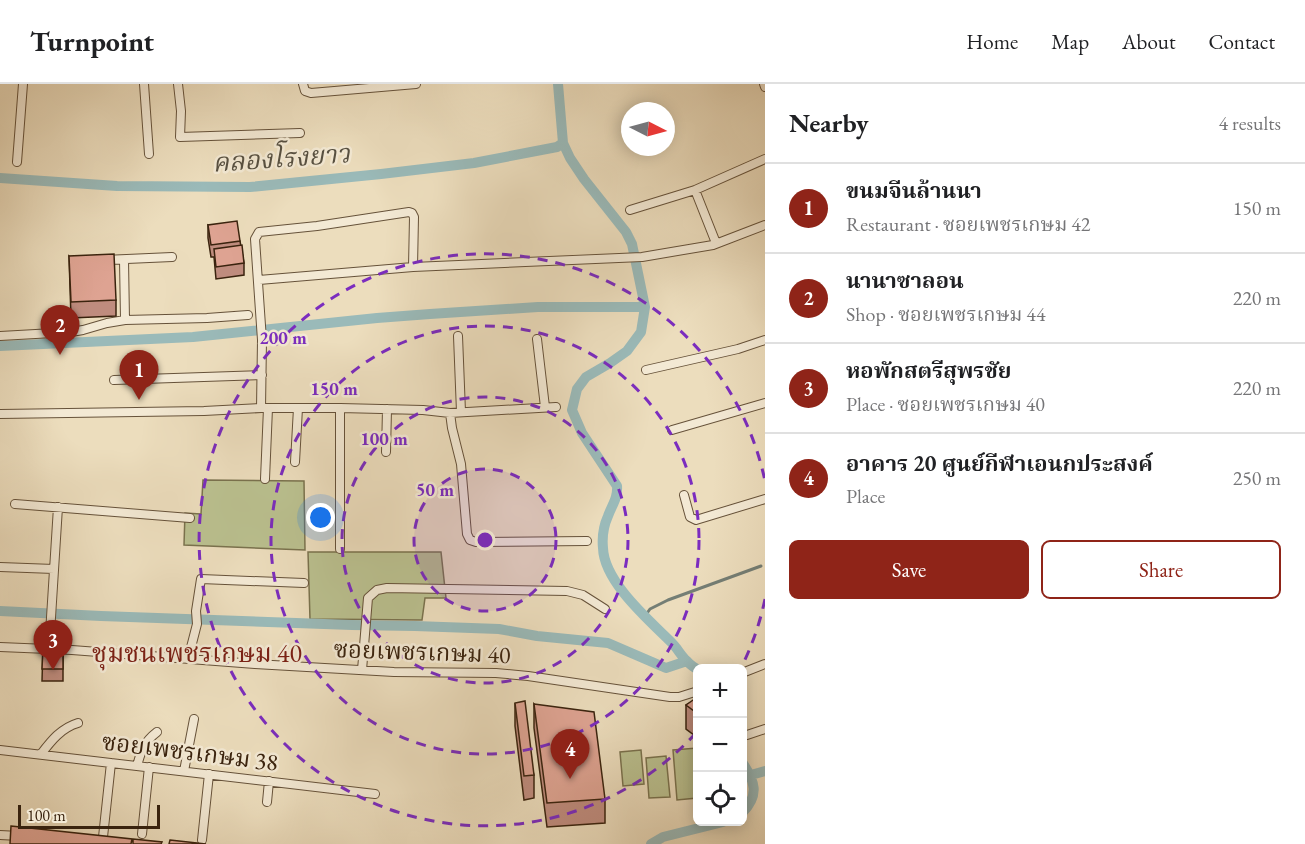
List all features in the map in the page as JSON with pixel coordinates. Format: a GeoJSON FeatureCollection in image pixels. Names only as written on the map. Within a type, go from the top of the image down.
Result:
{"type":"FeatureCollection","features":[{"type":"Feature","properties":{"kind":"street"},"geometry":{"type":"LineString","coordinates":[[17,162],[23,84]]}},
{"type":"Feature","properties":{"kind":"street"},"geometry":{"type":"LineString","coordinates":[[144,84],[149,154]]}},
{"type":"Feature","properties":{"kind":"street"},"geometry":{"type":"LineString","coordinates":[[178,84],[181,111],[180,137],[300,133]]}},
{"type":"Feature","properties":{"kind":"street"},"geometry":{"type":"LineString","coordinates":[[303,84],[305,91],[311,93],[416,84]]}},
{"type":"Feature","properties":{"kind":"street"},"geometry":{"type":"LineString","coordinates":[[630,210],[695,190],[765,159]]}},
{"type":"Feature","properties":{"kind":"street"},"geometry":{"type":"LineString","coordinates":[[695,190],[716,243]]}},
{"type":"Feature","properties":{"kind":"street"},"geometry":{"type":"LineString","coordinates":[[265,479],[262,334],[255,239],[259,232],[409,212],[414,217],[413,267]]}},
{"type":"Feature","properties":{"kind":"street"},"geometry":{"type":"LineString","coordinates":[[259,280],[413,267],[550,260],[625,259],[716,243],[765,225]]}},
{"type":"Feature","properties":{"kind":"street"},"geometry":{"type":"LineString","coordinates":[[94,260],[172,257]]}},
{"type":"Feature","properties":{"kind":"street"},"geometry":{"type":"LineString","coordinates":[[124,260],[125,320]]}},
{"type":"Feature","properties":{"kind":"street"},"geometry":{"type":"LineString","coordinates":[[0,336],[71,332],[107,322],[125,320],[248,315]]}},
{"type":"Feature","properties":{"kind":"street"},"geometry":{"type":"LineString","coordinates":[[458,336],[461,412]]}},
{"type":"Feature","properties":{"kind":"street"},"geometry":{"type":"LineString","coordinates":[[537,339],[545,407]]}},
{"type":"Feature","properties":{"kind":"street"},"geometry":{"type":"LineString","coordinates":[[646,370],[738,349],[765,340]]}},
{"type":"Feature","properties":{"kind":"street"},"geometry":{"type":"LineString","coordinates":[[114,380],[262,375]]}},
{"type":"Feature","properties":{"kind":"street"},"geometry":{"type":"LineString","coordinates":[[672,430],[765,403]]}},
{"type":"Feature","properties":{"kind":"street"},"geometry":{"type":"LineString","coordinates":[[0,414],[264,408],[387,409],[450,413],[556,407]]}},
{"type":"Feature","properties":{"kind":"street"},"geometry":{"type":"LineString","coordinates":[[295,462],[298,408]]}},
{"type":"Feature","properties":{"kind":"street"},"geometry":{"type":"LineString","coordinates":[[340,408],[340,549]]}},
{"type":"Feature","properties":{"kind":"street"},"geometry":{"type":"LineString","coordinates":[[386,452],[387,409]]}},
{"type":"Feature","properties":{"kind":"street"},"geometry":{"type":"LineString","coordinates":[[450,413],[461,464],[466,534],[470,540],[476,542],[587,541]]}},
{"type":"Feature","properties":{"kind":"street"},"geometry":{"type":"LineString","coordinates":[[684,495],[690,517],[696,520],[765,500]]}},
{"type":"Feature","properties":{"kind":"street"},"geometry":{"type":"LineString","coordinates":[[15,504],[190,518]]}},
{"type":"Feature","properties":{"kind":"street"},"geometry":{"type":"LineString","coordinates":[[49,649],[58,507]]}},
{"type":"Feature","properties":{"kind":"street"},"geometry":{"type":"LineString","coordinates":[[0,567],[54,569]]}},
{"type":"Feature","properties":{"kind":"street"},"geometry":{"type":"LineString","coordinates":[[189,659],[197,620],[196,611],[201,579],[304,583]]}},
{"type":"Feature","properties":{"kind":"street"},"geometry":{"type":"LineString","coordinates":[[362,670],[368,598],[377,590],[387,588],[567,591],[583,595],[604,609]]}},
{"type":"Feature","properties":{"kind":"street","name":"ซอยเพชรเกษม 40"},"geometry":{"type":"LineString","coordinates":[[0,647],[394,672],[496,673],[670,698],[693,693]]}},
{"type":"Feature","properties":{"kind":"street"},"geometry":{"type":"LineString","coordinates":[[747,672],[765,664]]}},
{"type":"Feature","properties":{"kind":"street"},"geometry":{"type":"LineString","coordinates":[[184,771],[194,719]]}},
{"type":"Feature","properties":{"kind":"street"},"geometry":{"type":"LineString","coordinates":[[41,754],[60,732],[78,723]]}},
{"type":"Feature","properties":{"kind":"street"},"geometry":{"type":"LineString","coordinates":[[747,735],[765,729]]}},
{"type":"Feature","properties":{"kind":"street"},"geometry":{"type":"LineString","coordinates":[[137,766],[142,748],[157,732]]}},
{"type":"Feature","properties":{"kind":"street","name":"ซอยเพชรเกษม 38"},"geometry":{"type":"LineString","coordinates":[[0,750],[375,794]]}},
{"type":"Feature","properties":{"kind":"street"},"geometry":{"type":"LineString","coordinates":[[103,837],[111,763]]}},
{"type":"Feature","properties":{"kind":"street"},"geometry":{"type":"LineString","coordinates":[[142,834],[149,767]]}},
{"type":"Feature","properties":{"kind":"street"},"geometry":{"type":"LineString","coordinates":[[202,840],[209,774]]}},
{"type":"Feature","properties":{"kind":"street"},"geometry":{"type":"LineString","coordinates":[[267,802],[269,781]]}},
{"type":"Feature","properties":{"kind":"street"},"geometry":{"type":"LineString","coordinates":[[0,835],[19,836]]}},
{"type":"Feature","properties":{"kind":"green space"},"geometry":{"type":"Polygon","coordinates":[[[203,480],[304,481],[305,550],[184,545],[185,513],[201,514],[203,480]]]}},
{"type":"Feature","properties":{"kind":"green space"},"geometry":{"type":"Polygon","coordinates":[[[308,552],[441,552],[446,598],[425,598],[422,620],[310,619],[308,552]]]}},
{"type":"Feature","properties":{"kind":"green space"},"geometry":{"type":"Polygon","coordinates":[[[693,748],[693,798],[677,800],[673,750],[693,748]]]}},
{"type":"Feature","properties":{"kind":"green space"},"geometry":{"type":"Polygon","coordinates":[[[641,750],[644,784],[623,786],[620,752],[641,750]]]}},
{"type":"Feature","properties":{"kind":"green space"},"geometry":{"type":"Polygon","coordinates":[[[666,756],[670,797],[649,798],[646,758],[666,756]]]}},
{"type":"Feature","properties":{"kind":"building"},"geometry":{"type":"Polygon","coordinates":[[[237,221],[240,241],[211,245],[208,225],[237,221]]]}},
{"type":"Feature","properties":{"kind":"building"},"geometry":{"type":"Polygon","coordinates":[[[242,245],[244,263],[216,267],[214,249],[242,245]]]}},
{"type":"Feature","properties":{"kind":"building"},"geometry":{"type":"Polygon","coordinates":[[[114,254],[116,300],[71,302],[69,256],[114,254]]]}},
{"type":"Feature","properties":{"kind":"building"},"geometry":{"type":"Polygon","coordinates":[[[43,647],[63,647],[63,669],[42,669],[43,647]]]}},
{"type":"Feature","properties":{"kind":"building"},"geometry":{"type":"Polygon","coordinates":[[[693,700],[693,710],[686,705],[693,700]]]}},
{"type":"Feature","properties":{"kind":"building"},"geometry":{"type":"Polygon","coordinates":[[[525,701],[534,775],[524,776],[515,703],[525,701]]]}},
{"type":"Feature","properties":{"kind":"building"},"geometry":{"type":"Polygon","coordinates":[[[534,704],[594,712],[605,799],[547,803],[534,704]]]}},
{"type":"Feature","properties":{"kind":"building"},"geometry":{"type":"Polygon","coordinates":[[[11,826],[132,839],[131,844],[10,844],[11,826]]]}},
{"type":"Feature","properties":{"kind":"building"},"geometry":{"type":"Polygon","coordinates":[[[133,839],[162,842],[161,844],[133,844],[133,839]]]}},
{"type":"Feature","properties":{"kind":"building"},"geometry":{"type":"Polygon","coordinates":[[[170,840],[206,844],[169,844],[170,840]]]}},
{"type":"Feature","properties":{"kind":"waterway"},"geometry":{"type":"LineString","coordinates":[[558,84],[563,143],[584,179],[626,232],[632,244],[645,307],[641,332],[627,351],[586,377],[577,389],[572,410],[582,433],[617,486],[616,498],[604,532],[605,561],[629,600],[693,666]]}},
{"type":"Feature","properties":{"kind":"waterway","name":"คลองโรงยาว"},"geometry":{"type":"LineString","coordinates":[[0,178],[117,186],[250,187],[474,163],[557,147],[563,143]]}},
{"type":"Feature","properties":{"kind":"waterway"},"geometry":{"type":"LineString","coordinates":[[0,346],[193,337],[377,318],[538,307],[645,307]]}},
{"type":"Feature","properties":{"kind":"waterway"},"geometry":{"type":"LineString","coordinates":[[645,616],[650,609],[668,600],[761,566]]}},
{"type":"Feature","properties":{"kind":"waterway"},"geometry":{"type":"LineString","coordinates":[[0,611],[499,629],[537,636],[608,643],[666,668],[687,661]]}},
{"type":"Feature","properties":{"kind":"waterway"},"geometry":{"type":"LineString","coordinates":[[747,770],[754,788],[747,807]]}},
{"type":"Feature","properties":{"kind":"waterway"},"geometry":{"type":"LineString","coordinates":[[751,775],[765,771]]}},
{"type":"Feature","properties":{"kind":"waterway"},"geometry":{"type":"LineString","coordinates":[[651,844],[663,837],[707,826]]}},
{"type":"Feature","properties":{"kind":"place","name":"นานาซาลอน"},"geometry":{"type":"Point","coordinates":[60,355]}},
{"type":"Feature","properties":{"kind":"place","name":"ขนมจีนล้านนา"},"geometry":{"type":"Point","coordinates":[139,400]}},
{"type":"Feature","properties":{"kind":"place","name":"หอพักสตรีสุพรชัย"},"geometry":{"type":"Point","coordinates":[53,670]}},
{"type":"Feature","properties":{"kind":"place","name":"อาคาร 20 ศูนย์กีฬาเอนกประสงค์"},"geometry":{"type":"Point","coordinates":[570,779]}},
{"type":"Feature","properties":{"kind":"district","name":"ชุมชนเพชรเกษม 40"},"geometry":{"type":"Point","coordinates":[197,653]}}]}
